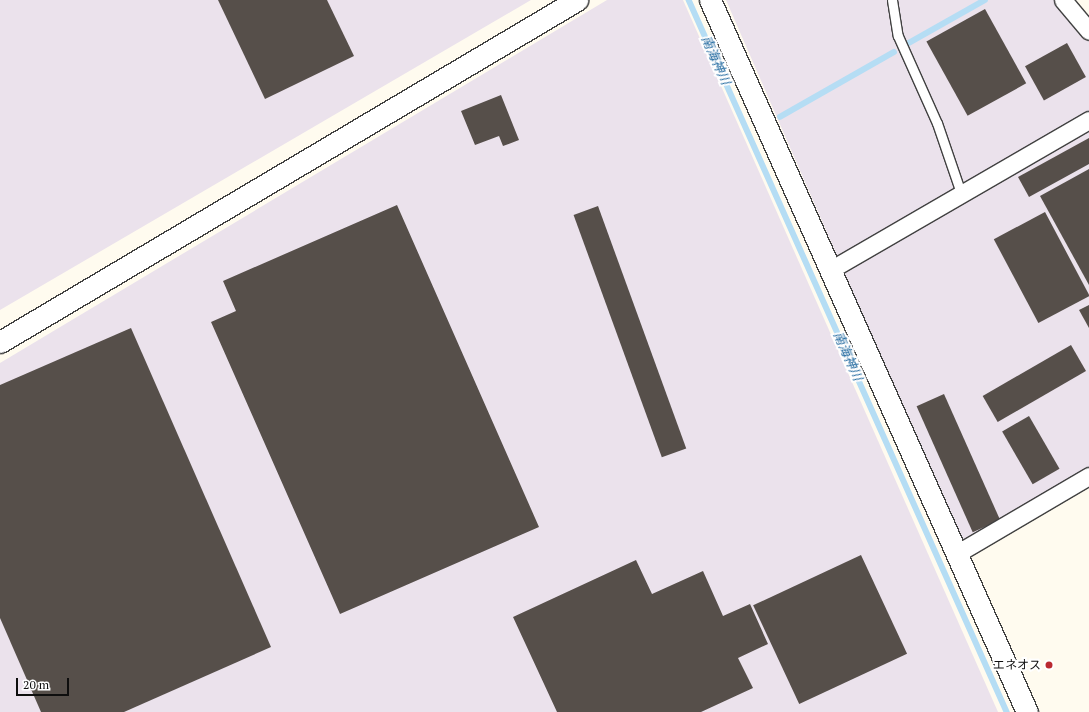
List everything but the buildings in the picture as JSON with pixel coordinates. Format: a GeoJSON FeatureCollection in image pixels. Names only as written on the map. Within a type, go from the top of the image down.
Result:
{"type":"FeatureCollection","features":[{"type":"Feature","properties":{"kind":"street"},"geometry":{"type":"LineString","coordinates":[[0,342],[577,0]]}},
{"type":"Feature","properties":{"kind":"street"},"geometry":{"type":"LineString","coordinates":[[710,0],[1027,712]]}},
{"type":"Feature","properties":{"kind":"street"},"geometry":{"type":"LineString","coordinates":[[1063,0],[1089,31]]}},
{"type":"Feature","properties":{"kind":"street"},"geometry":{"type":"LineString","coordinates":[[830,270],[962,196],[1089,120]]}},
{"type":"Feature","properties":{"kind":"street"},"geometry":{"type":"LineString","coordinates":[[956,554],[1089,476]]}},
{"type":"Feature","properties":{"kind":"lane"},"geometry":{"type":"LineString","coordinates":[[892,0],[898,36],[938,123],[962,196]]}},
{"type":"Feature","properties":{"kind":"shaded area"},"geometry":{"type":"Polygon","coordinates":[[[0,0],[531,0],[0,310],[0,0]]]}},
{"type":"Feature","properties":{"kind":"shaded area"},"geometry":{"type":"Polygon","coordinates":[[[607,0],[683,0],[998,712],[0,712],[0,363],[607,0]]]}},
{"type":"Feature","properties":{"kind":"shaded area"},"geometry":{"type":"Polygon","coordinates":[[[726,0],[1055,0],[1089,37],[1089,467],[961,541],[726,0]]]}},
{"type":"Feature","properties":{"kind":"waterway","name":"南海神川"},"geometry":{"type":"LineString","coordinates":[[689,0],[1007,712]]}},
{"type":"Feature","properties":{"kind":"waterway"},"geometry":{"type":"LineString","coordinates":[[909,43],[985,0]]}},
{"type":"Feature","properties":{"kind":"waterway"},"geometry":{"type":"LineString","coordinates":[[780,117],[894,52]]}},
{"type":"Feature","properties":{"kind":"place","name":"エネオス"},"geometry":{"type":"Point","coordinates":[1049,665]}}]}
